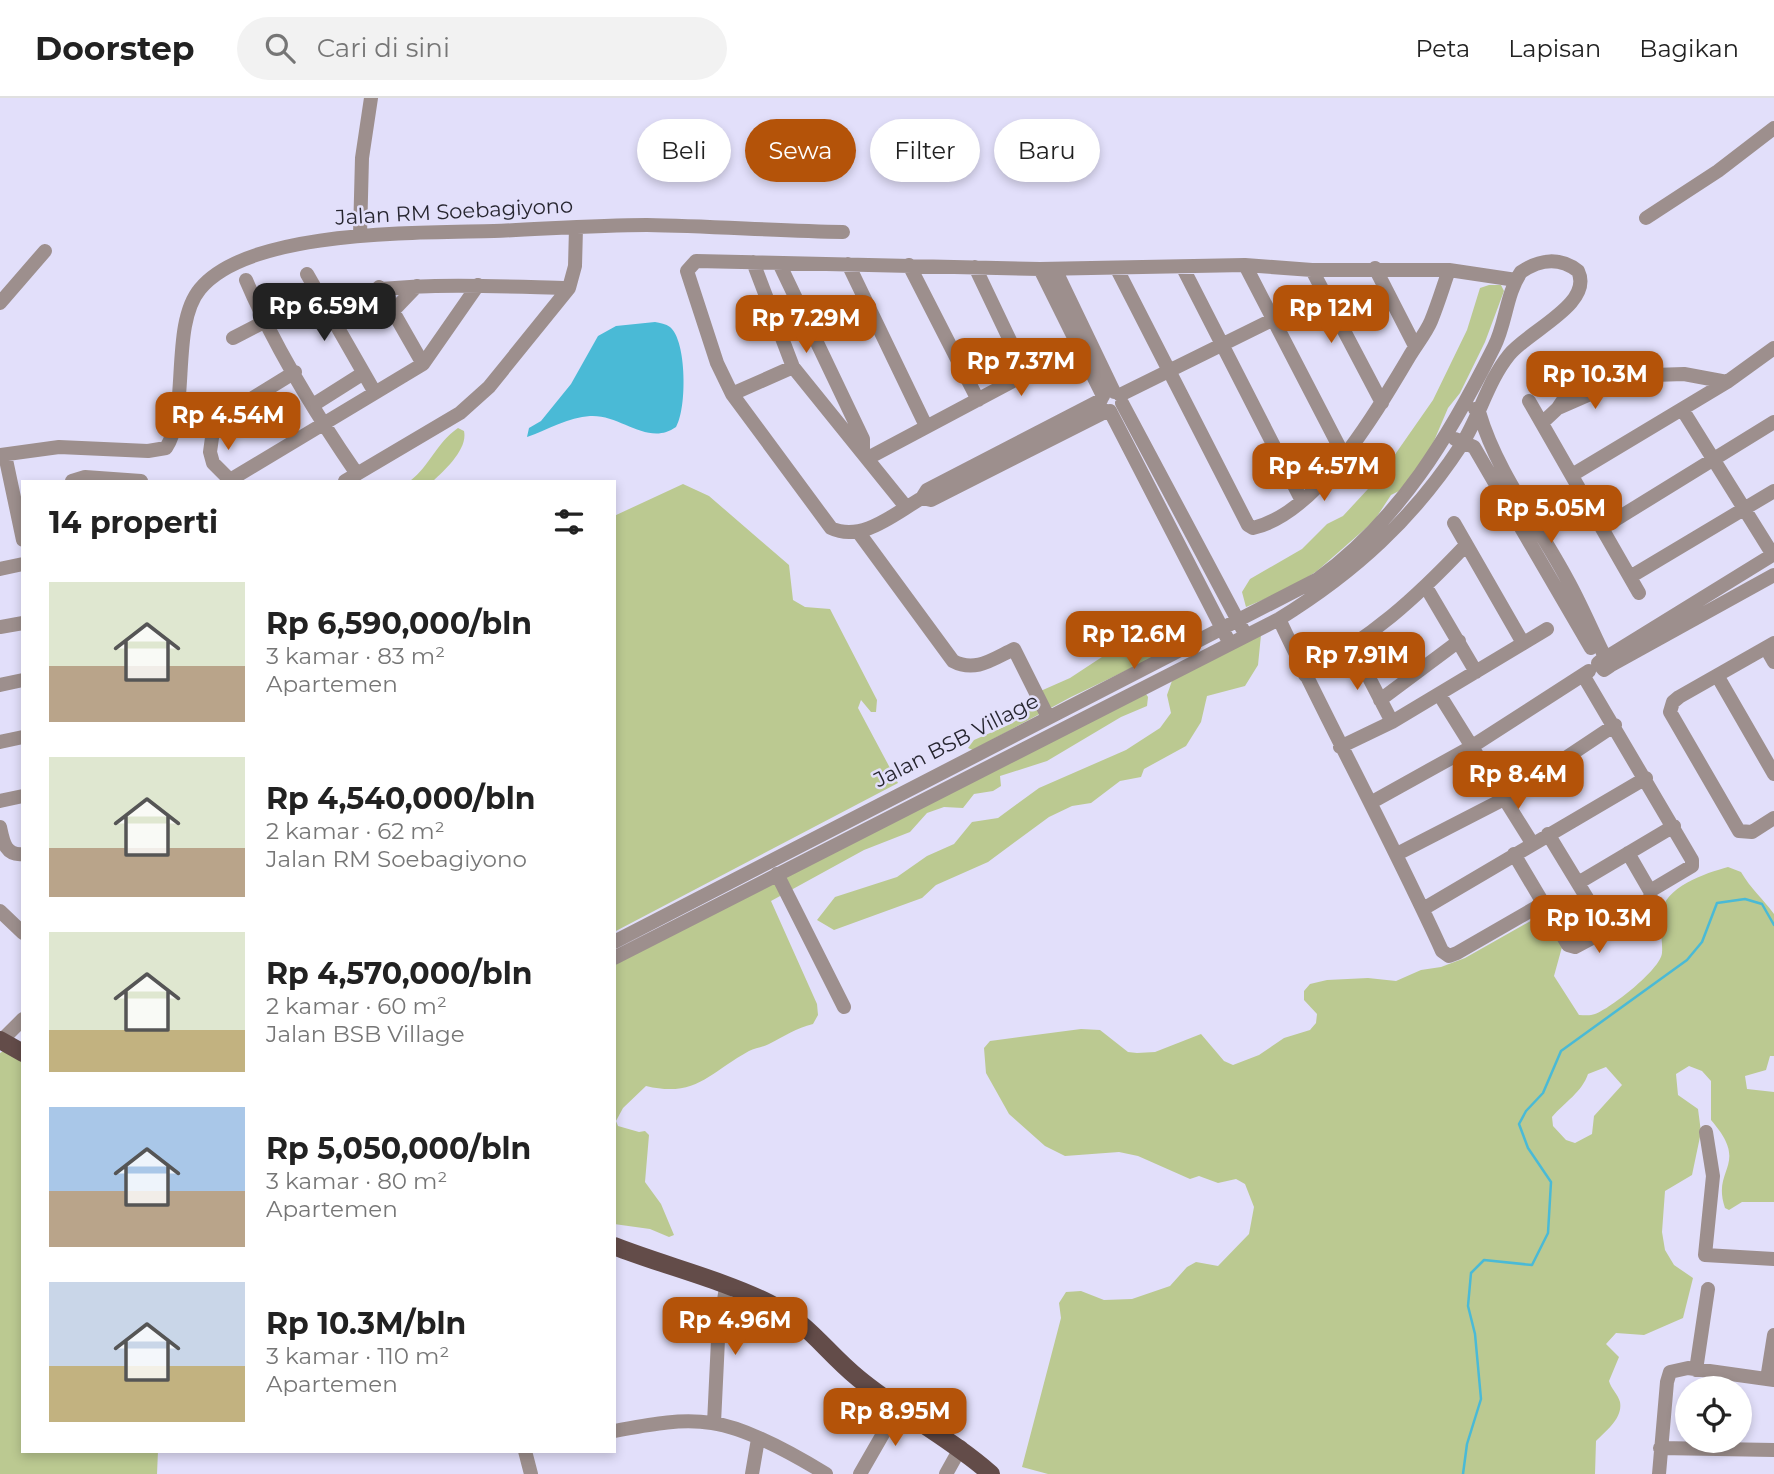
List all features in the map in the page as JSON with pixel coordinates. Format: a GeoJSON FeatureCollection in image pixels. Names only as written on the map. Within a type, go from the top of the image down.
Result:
{"type":"FeatureCollection","features":[{"type":"Feature","properties":{"kind":"main road"},"geometry":{"type":"LineString","coordinates":[[1,1040],[21,1052]]}},
{"type":"Feature","properties":{"kind":"main road"},"geometry":{"type":"LineString","coordinates":[[616,1248],[769,1303],[808,1327],[857,1377],[961,1447],[991,1474]]}},
{"type":"Feature","properties":{"kind":"street"},"geometry":{"type":"LineString","coordinates":[[360,235],[362,159],[371,98]]}},
{"type":"Feature","properties":{"kind":"street"},"geometry":{"type":"LineString","coordinates":[[1646,218],[1718,171],[1774,128]]}},
{"type":"Feature","properties":{"kind":"street","name":"Jalan RM Soebagiyono"},"geometry":{"type":"LineString","coordinates":[[2,455],[59,447],[148,451],[166,448],[173,432],[188,313],[201,288],[220,272],[247,259],[308,242],[360,235],[651,225],[843,232]]}},
{"type":"Feature","properties":{"kind":"street"},"geometry":{"type":"LineString","coordinates":[[246,280],[264,322],[295,372],[351,478],[477,399],[569,289],[575,266],[576,228]]}},
{"type":"Feature","properties":{"kind":"street"},"geometry":{"type":"LineString","coordinates":[[0,303],[45,251]]}},
{"type":"Feature","properties":{"kind":"street"},"geometry":{"type":"LineString","coordinates":[[1111,401],[1242,628],[1279,619],[1331,587],[1367,558],[1469,445],[1493,380],[1514,349],[1579,296],[1583,284],[1578,271],[1563,263],[1550,261],[1521,272],[1516,280],[1449,270],[1312,270],[1245,265],[1048,269],[696,261],[687,271],[717,363],[732,394],[831,528],[844,534],[859,533],[922,498],[927,490],[1272,320]]}},
{"type":"Feature","properties":{"kind":"street"},"geometry":{"type":"LineString","coordinates":[[753,262],[793,367],[852,444],[866,454],[906,507]]}},
{"type":"Feature","properties":{"kind":"street"},"geometry":{"type":"LineString","coordinates":[[779,263],[863,439],[866,454]]}},
{"type":"Feature","properties":{"kind":"street"},"geometry":{"type":"LineString","coordinates":[[848,264],[926,426]]}},
{"type":"Feature","properties":{"kind":"street"},"geometry":{"type":"LineString","coordinates":[[909,265],[978,400]]}},
{"type":"Feature","properties":{"kind":"street"},"geometry":{"type":"LineString","coordinates":[[1245,265],[1344,456]]}},
{"type":"Feature","properties":{"kind":"street"},"geometry":{"type":"LineString","coordinates":[[866,454],[1026,374],[975,267]]}},
{"type":"Feature","properties":{"kind":"street"},"geometry":{"type":"LineString","coordinates":[[1183,268],[1301,499]]}},
{"type":"Feature","properties":{"kind":"street"},"geometry":{"type":"LineString","coordinates":[[1375,268],[1415,346]]}},
{"type":"Feature","properties":{"kind":"street"},"geometry":{"type":"LineString","coordinates":[[616,957],[1226,636],[1048,269]]}},
{"type":"Feature","properties":{"kind":"street"},"geometry":{"type":"LineString","coordinates":[[1117,269],[1248,525],[1253,528],[1277,519],[1320,484],[1344,456],[1382,403],[1431,323],[1449,270]]}},
{"type":"Feature","properties":{"kind":"street"},"geometry":{"type":"LineString","coordinates":[[1312,270],[1382,403]]}},
{"type":"Feature","properties":{"kind":"street"},"geometry":{"type":"LineString","coordinates":[[307,275],[374,391]]}},
{"type":"Feature","properties":{"kind":"street","name":"Jalan BSB Village"},"geometry":{"type":"LineString","coordinates":[[616,941],[1048,717],[1242,628],[1318,579],[1355,550],[1412,488],[1447,435],[1496,344],[1516,280]]}},
{"type":"Feature","properties":{"kind":"street"},"geometry":{"type":"LineString","coordinates":[[319,298],[379,288],[417,286],[478,285],[569,289]]}},
{"type":"Feature","properties":{"kind":"street"},"geometry":{"type":"LineString","coordinates":[[232,480],[321,423],[423,364],[478,285]]}},
{"type":"Feature","properties":{"kind":"street"},"geometry":{"type":"LineString","coordinates":[[393,310],[417,286]]}},
{"type":"Feature","properties":{"kind":"street"},"geometry":{"type":"LineString","coordinates":[[379,288],[423,364]]}},
{"type":"Feature","properties":{"kind":"street"},"geometry":{"type":"LineString","coordinates":[[233,338],[264,322]]}},
{"type":"Feature","properties":{"kind":"street"},"geometry":{"type":"LineString","coordinates":[[1572,475],[1727,382],[1774,348]]}},
{"type":"Feature","properties":{"kind":"street"},"geometry":{"type":"LineString","coordinates":[[732,394],[793,367]]}},
{"type":"Feature","properties":{"kind":"street"},"geometry":{"type":"LineString","coordinates":[[229,480],[213,463],[210,452],[214,422],[295,372]]}},
{"type":"Feature","properties":{"kind":"street"},"geometry":{"type":"LineString","coordinates":[[313,405],[362,374]]}},
{"type":"Feature","properties":{"kind":"street"},"geometry":{"type":"LineString","coordinates":[[1542,423],[1558,408],[1590,394],[1611,378],[1684,374],[1727,382]]}},
{"type":"Feature","properties":{"kind":"street"},"geometry":{"type":"LineString","coordinates":[[1529,401],[1639,593]]}},
{"type":"Feature","properties":{"kind":"street"},"geometry":{"type":"LineString","coordinates":[[1464,404],[1479,412],[1487,439],[1567,579],[1604,661]]}},
{"type":"Feature","properties":{"kind":"street"},"geometry":{"type":"LineString","coordinates":[[1372,802],[1471,747],[1773,554],[1682,409]]}},
{"type":"Feature","properties":{"kind":"street"},"geometry":{"type":"LineString","coordinates":[[1602,528],[1774,422]]}},
{"type":"Feature","properties":{"kind":"street"},"geometry":{"type":"LineString","coordinates":[[1447,435],[1469,445],[1604,661]]}},
{"type":"Feature","properties":{"kind":"street"},"geometry":{"type":"LineString","coordinates":[[1469,445],[1487,439]]}},
{"type":"Feature","properties":{"kind":"street"},"geometry":{"type":"LineString","coordinates":[[2,455],[21,518]]}},
{"type":"Feature","properties":{"kind":"street"},"geometry":{"type":"LineString","coordinates":[[72,480],[99,480]]}},
{"type":"Feature","properties":{"kind":"street"},"geometry":{"type":"LineString","coordinates":[[1630,577],[1774,491]]}},
{"type":"Feature","properties":{"kind":"street"},"geometry":{"type":"LineString","coordinates":[[1454,523],[1523,643]]}},
{"type":"Feature","properties":{"kind":"street"},"geometry":{"type":"LineString","coordinates":[[859,533],[953,661],[964,667],[973,667],[1014,649],[1048,717]]}},
{"type":"Feature","properties":{"kind":"street"},"geometry":{"type":"LineString","coordinates":[[1305,675],[1353,647],[1426,587],[1466,545]]}},
{"type":"Feature","properties":{"kind":"street"},"geometry":{"type":"LineString","coordinates":[[0,569],[21,564]]}},
{"type":"Feature","properties":{"kind":"street"},"geometry":{"type":"LineString","coordinates":[[1604,661],[1768,579],[1752,567]]}},
{"type":"Feature","properties":{"kind":"street"},"geometry":{"type":"LineString","coordinates":[[1426,587],[1476,672]]}},
{"type":"Feature","properties":{"kind":"street"},"geometry":{"type":"LineString","coordinates":[[1211,607],[1226,599]]}},
{"type":"Feature","properties":{"kind":"street"},"geometry":{"type":"LineString","coordinates":[[1279,619],[1340,747],[1372,802],[1442,951],[1449,956],[1542,904]]}},
{"type":"Feature","properties":{"kind":"street"},"geometry":{"type":"LineString","coordinates":[[0,628],[21,623]]}},
{"type":"Feature","properties":{"kind":"street"},"geometry":{"type":"LineString","coordinates":[[1340,747],[1392,722],[1547,629]]}},
{"type":"Feature","properties":{"kind":"street"},"geometry":{"type":"LineString","coordinates":[[1380,700],[1459,641]]}},
{"type":"Feature","properties":{"kind":"street"},"geometry":{"type":"LineString","coordinates":[[1774,662],[1770,645],[1673,702],[1672,717],[1739,831],[1752,832],[1774,818]]}},
{"type":"Feature","properties":{"kind":"street"},"geometry":{"type":"LineString","coordinates":[[1353,647],[1392,722]]}},
{"type":"Feature","properties":{"kind":"street"},"geometry":{"type":"LineString","coordinates":[[1583,675],[1674,826],[1692,864],[1650,891]]}},
{"type":"Feature","properties":{"kind":"street"},"geometry":{"type":"LineString","coordinates":[[1718,677],[1774,774]]}},
{"type":"Feature","properties":{"kind":"street"},"geometry":{"type":"LineString","coordinates":[[0,685],[21,680]]}},
{"type":"Feature","properties":{"kind":"street"},"geometry":{"type":"LineString","coordinates":[[1439,694],[1532,843]]}},
{"type":"Feature","properties":{"kind":"street"},"geometry":{"type":"LineString","coordinates":[[1397,855],[1504,799],[1615,725]]}},
{"type":"Feature","properties":{"kind":"street"},"geometry":{"type":"LineString","coordinates":[[0,742],[21,737]]}},
{"type":"Feature","properties":{"kind":"street"},"geometry":{"type":"LineString","coordinates":[[1423,909],[1646,778]]}},
{"type":"Feature","properties":{"kind":"street"},"geometry":{"type":"LineString","coordinates":[[0,801],[21,796]]}},
{"type":"Feature","properties":{"kind":"street"},"geometry":{"type":"LineString","coordinates":[[1578,883],[1674,826]]}},
{"type":"Feature","properties":{"kind":"street"},"geometry":{"type":"LineString","coordinates":[[0,827],[6,849],[13,855],[21,855]]}},
{"type":"Feature","properties":{"kind":"street"},"geometry":{"type":"LineString","coordinates":[[1548,834],[1607,931]]}},
{"type":"Feature","properties":{"kind":"street"},"geometry":{"type":"LineString","coordinates":[[1514,854],[1542,904],[1572,947],[1579,946],[1653,906],[1650,891],[1628,853]]}},
{"type":"Feature","properties":{"kind":"street"},"geometry":{"type":"LineString","coordinates":[[777,874],[844,1007]]}},
{"type":"Feature","properties":{"kind":"street"},"geometry":{"type":"LineString","coordinates":[[0,911],[21,931]]}},
{"type":"Feature","properties":{"kind":"street"},"geometry":{"type":"LineString","coordinates":[[1,1040],[21,1021]]}},
{"type":"Feature","properties":{"kind":"street"},"geometry":{"type":"LineString","coordinates":[[1706,1132],[1713,1175],[1705,1255],[1774,1259]]}},
{"type":"Feature","properties":{"kind":"street"},"geometry":{"type":"LineString","coordinates":[[714,1423],[718,1340],[726,1287]]}},
{"type":"Feature","properties":{"kind":"street"},"geometry":{"type":"LineString","coordinates":[[1696,1370],[1708,1289]]}},
{"type":"Feature","properties":{"kind":"street"},"geometry":{"type":"LineString","coordinates":[[1659,1474],[1668,1376],[1674,1369],[1770,1379],[1774,1335]]}},
{"type":"Feature","properties":{"kind":"street"},"geometry":{"type":"LineString","coordinates":[[860,1474],[899,1406]]}},
{"type":"Feature","properties":{"kind":"street"},"geometry":{"type":"LineString","coordinates":[[616,1431],[662,1422],[714,1423],[778,1446],[826,1474]]}},
{"type":"Feature","properties":{"kind":"street"},"geometry":{"type":"LineString","coordinates":[[752,1474],[758,1439]]}},
{"type":"Feature","properties":{"kind":"street"},"geometry":{"type":"LineString","coordinates":[[946,1474],[961,1447]]}},
{"type":"Feature","properties":{"kind":"street"},"geometry":{"type":"LineString","coordinates":[[1660,1448],[1774,1450]]}},
{"type":"Feature","properties":{"kind":"street"},"geometry":{"type":"LineString","coordinates":[[526,1453],[531,1474]]}},
{"type":"Feature","properties":{"kind":"green space"},"geometry":{"type":"Polygon","coordinates":[[[1501,285],[1504,291],[1485,342],[1460,393],[1448,408],[1428,455],[1399,491],[1391,495],[1374,521],[1317,571],[1291,588],[1246,607],[1242,592],[1250,579],[1302,549],[1327,524],[1343,516],[1380,476],[1433,400],[1467,330],[1480,288],[1501,285]]]}},
{"type":"Feature","properties":{"kind":"green space"},"geometry":{"type":"Polygon","coordinates":[[[458,428],[464,431],[463,445],[449,465],[434,480],[411,480],[423,468],[458,428]]]}},
{"type":"Feature","properties":{"kind":"green space"},"geometry":{"type":"Polygon","coordinates":[[[683,484],[709,496],[789,565],[793,600],[805,607],[830,609],[877,700],[876,712],[871,712],[861,700],[858,708],[898,783],[616,931],[616,515],[683,484]]]}},
{"type":"Feature","properties":{"kind":"green space"},"geometry":{"type":"Polygon","coordinates":[[[1190,619],[1195,636],[1190,640],[1071,697],[973,750],[968,748],[974,740],[1013,723],[1036,693],[1070,678],[1105,655],[1173,621],[1190,619]]]}},
{"type":"Feature","properties":{"kind":"green space"},"geometry":{"type":"Polygon","coordinates":[[[1261,635],[1258,665],[1245,686],[1207,696],[1201,722],[1186,746],[1144,769],[1141,777],[1120,781],[1091,803],[1072,806],[1049,817],[988,862],[936,885],[922,898],[834,930],[817,920],[835,897],[897,877],[927,856],[954,844],[972,822],[998,818],[1039,788],[1126,750],[1160,728],[1171,713],[1167,695],[1173,678],[1261,635]]]}},
{"type":"Feature","properties":{"kind":"green space"},"geometry":{"type":"Polygon","coordinates":[[[1142,688],[1148,697],[1147,706],[1121,717],[1047,761],[1000,776],[1001,786],[993,791],[974,794],[963,808],[944,807],[927,813],[910,832],[864,850],[771,901],[817,1004],[818,1015],[813,1024],[749,1051],[690,1086],[663,1089],[646,1086],[623,1108],[616,1121],[616,960],[1142,688]]]}},
{"type":"Feature","properties":{"kind":"green space"},"geometry":{"type":"Polygon","coordinates":[[[1728,867],[1741,872],[1774,914],[1774,1056],[1770,1056],[1766,1070],[1745,1076],[1747,1089],[1774,1092],[1774,1202],[1742,1202],[1729,1210],[1725,1208],[1722,1194],[1728,1166],[1728,1147],[1723,1135],[1711,1120],[1711,1081],[1702,1071],[1689,1066],[1676,1074],[1678,1095],[1698,1109],[1701,1132],[1692,1175],[1665,1191],[1662,1232],[1665,1250],[1674,1265],[1693,1278],[1683,1318],[1644,1335],[1616,1333],[1606,1344],[1619,1357],[1609,1381],[1619,1399],[1620,1408],[1613,1424],[1596,1441],[1595,1474],[1048,1474],[1022,1467],[1061,1318],[1059,1303],[1066,1292],[1081,1291],[1104,1300],[1132,1299],[1170,1286],[1187,1267],[1196,1262],[1218,1266],[1249,1234],[1254,1207],[1245,1184],[1236,1179],[1218,1183],[1199,1176],[1190,1179],[1138,1156],[1119,1152],[1065,1156],[1045,1146],[1009,1114],[986,1073],[984,1048],[990,1041],[1081,1029],[1100,1030],[1128,1052],[1137,1053],[1155,1052],[1201,1034],[1224,1061],[1233,1065],[1259,1055],[1284,1038],[1310,1030],[1316,1023],[1317,1014],[1304,1000],[1304,991],[1310,984],[1327,980],[1368,978],[1396,981],[1421,970],[1441,967],[1465,958],[1543,914],[1562,947],[1554,976],[1579,1015],[1593,1015],[1634,988],[1659,960],[1662,953],[1661,915],[1669,897],[1698,877],[1728,867]],[[1606,1067],[1588,1074],[1577,1092],[1552,1117],[1553,1126],[1566,1140],[1575,1143],[1592,1134],[1594,1116],[1622,1085],[1606,1067]]]}},
{"type":"Feature","properties":{"kind":"green space"},"geometry":{"type":"Polygon","coordinates":[[[5,1050],[21,1058],[21,1453],[158,1453],[157,1474],[0,1474],[0,1053],[5,1050]]]}},
{"type":"Feature","properties":{"kind":"green space"},"geometry":{"type":"Polygon","coordinates":[[[616,1121],[618,1126],[645,1131],[649,1135],[645,1182],[661,1204],[674,1235],[669,1237],[650,1229],[616,1224],[616,1121]]]}},
{"type":"Feature","properties":{"kind":"water"},"geometry":{"type":"Polygon","coordinates":[[[655,322],[670,327],[680,346],[684,376],[682,406],[676,427],[666,432],[645,432],[613,420],[590,416],[566,421],[527,437],[529,428],[541,421],[571,384],[598,336],[616,326],[655,322]]]}},
{"type":"Feature","properties":{"kind":"waterway"},"geometry":{"type":"LineString","coordinates":[[1463,1474],[1467,1444],[1481,1399],[1475,1334],[1468,1306],[1471,1273],[1484,1260],[1532,1265],[1548,1233],[1551,1182],[1528,1148],[1519,1124],[1526,1111],[1543,1093],[1561,1051],[1687,960],[1702,942],[1717,903],[1745,899],[1762,904],[1774,925]]}}]}
